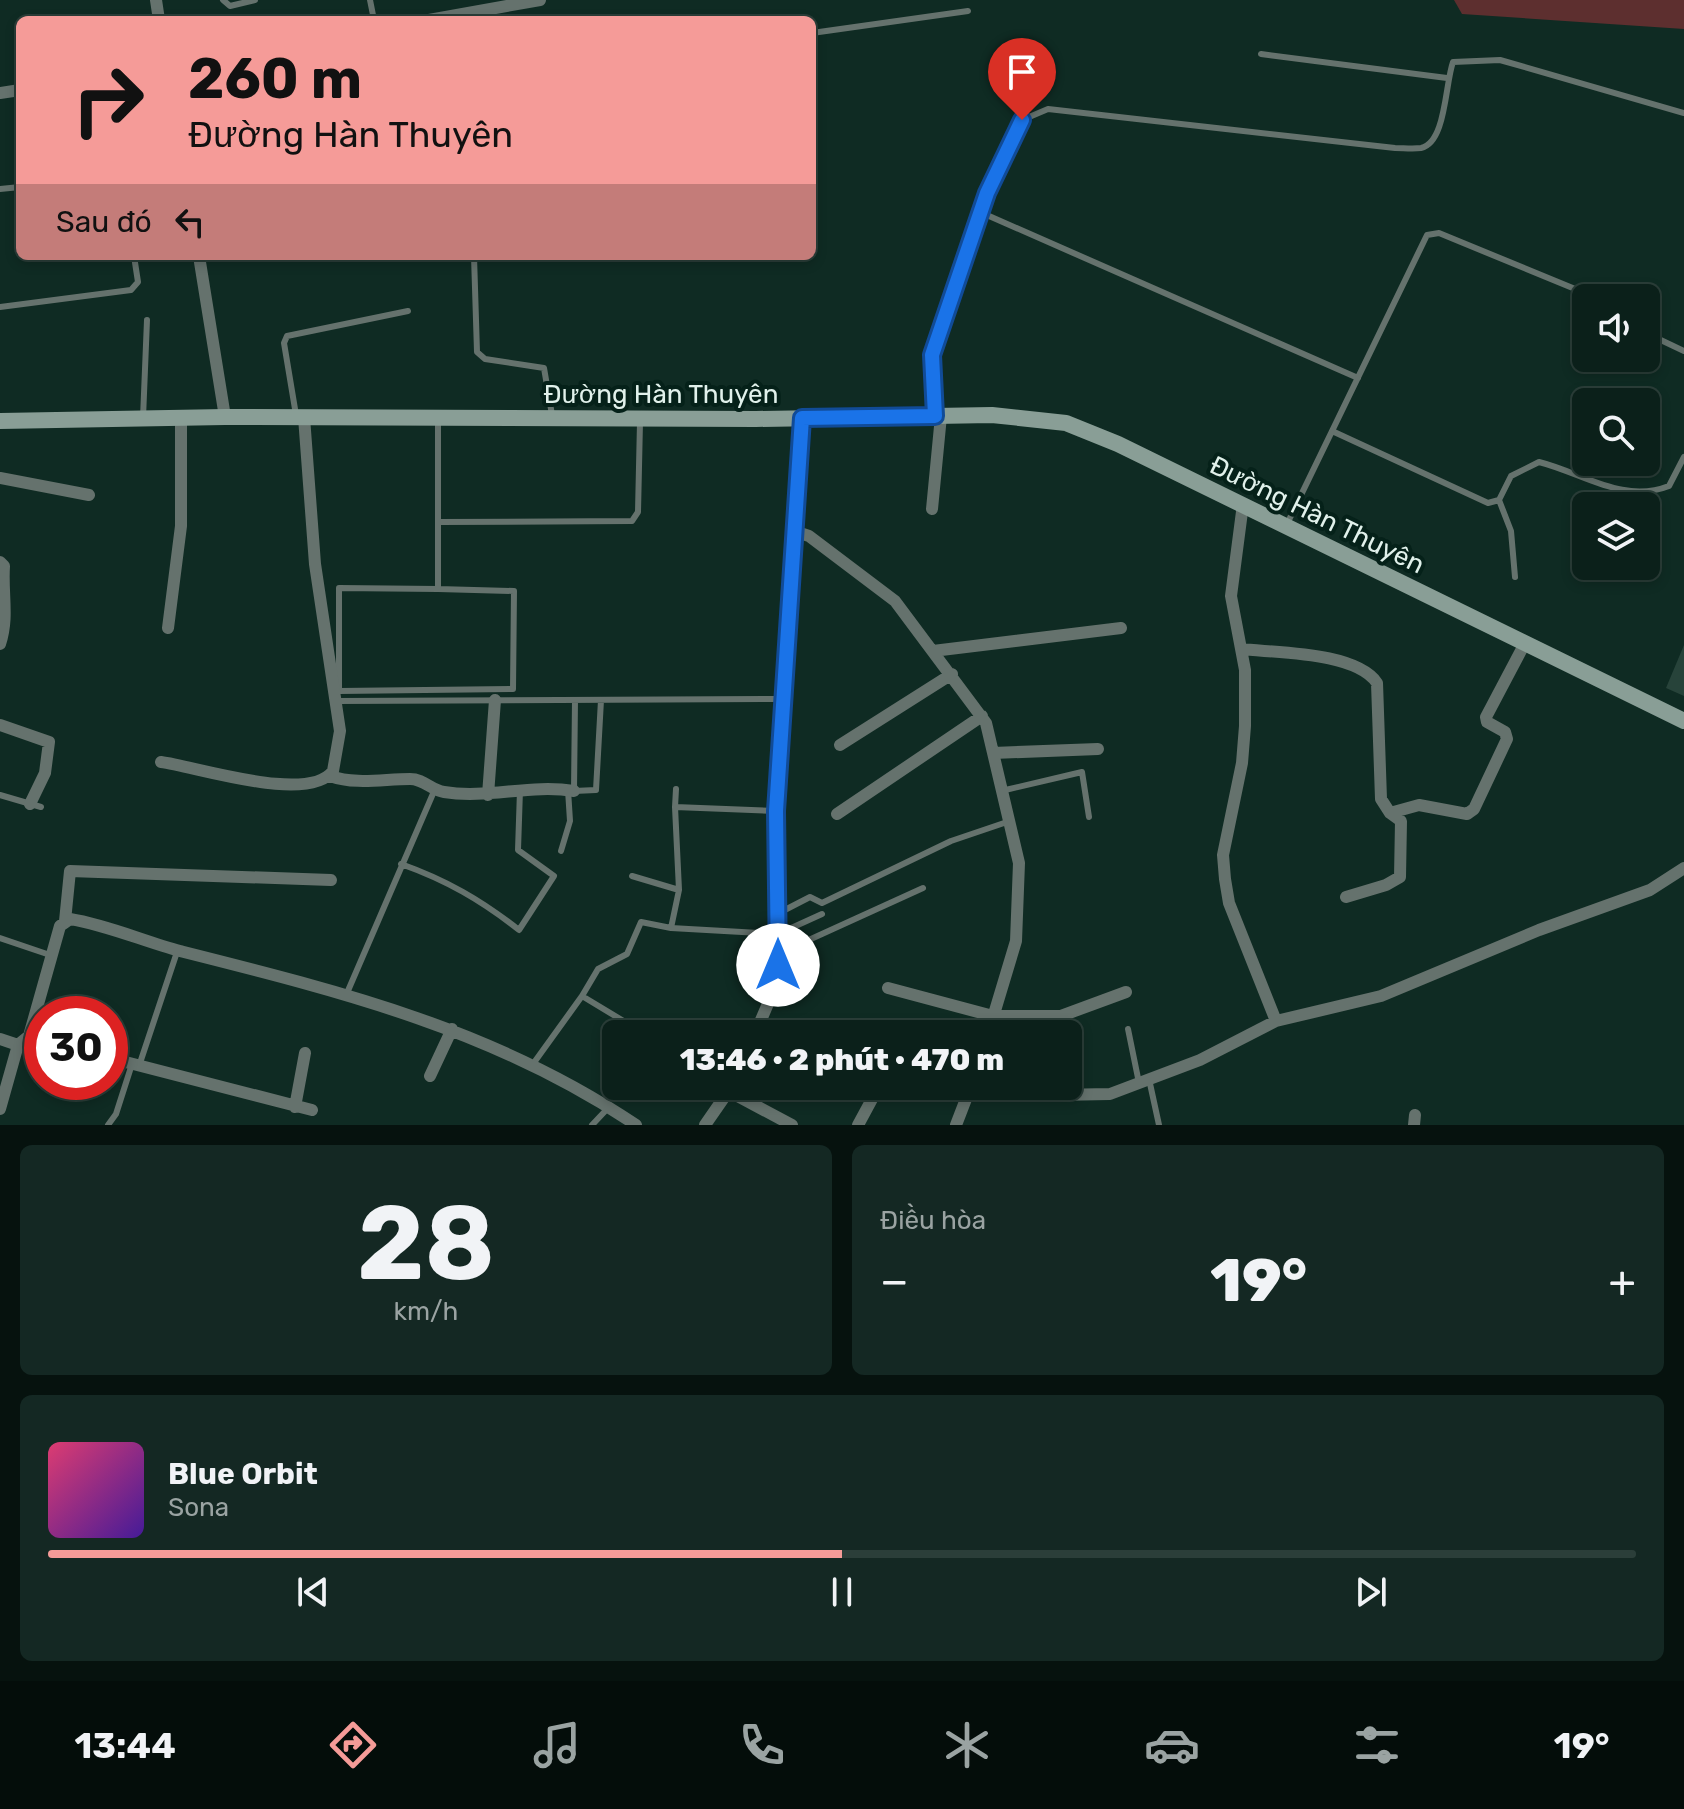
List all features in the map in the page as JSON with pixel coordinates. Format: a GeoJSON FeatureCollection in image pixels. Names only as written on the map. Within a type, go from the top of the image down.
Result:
{"type":"FeatureCollection","features":[{"type":"Feature","properties":{"kind":"street"},"geometry":{"type":"LineString","coordinates":[[452,16],[534,2]]}},
{"type":"Feature","properties":{"kind":"street"},"geometry":{"type":"LineString","coordinates":[[200,260],[225,417]]}},
{"type":"Feature","properties":{"kind":"street"},"geometry":{"type":"LineString","coordinates":[[932,509],[938,416]]}},
{"type":"Feature","properties":{"kind":"street","name":"Đường Hàn Thuyên"},"geometry":{"type":"LineString","coordinates":[[0,421],[181,417],[640,419],[1026,416],[1066,423],[1243,504],[1524,645],[1684,721]]}},
{"type":"Feature","properties":{"kind":"street"},"geometry":{"type":"LineString","coordinates":[[168,628],[181,526],[181,417]]}},
{"type":"Feature","properties":{"kind":"street"},"geometry":{"type":"LineString","coordinates":[[300,417],[315,564],[336,701],[339,745],[330,776]]}},
{"type":"Feature","properties":{"kind":"street"},"geometry":{"type":"LineString","coordinates":[[761,1020],[773,992],[778,954],[776,811],[802,418]]}},
{"type":"Feature","properties":{"kind":"street"},"geometry":{"type":"LineString","coordinates":[[0,478],[89,495]]}},
{"type":"Feature","properties":{"kind":"street"},"geometry":{"type":"LineString","coordinates":[[1243,504],[1231,596],[1241,649],[1245,726],[1242,763],[1223,855],[1229,903],[1276,1021]]}},
{"type":"Feature","properties":{"kind":"street"},"geometry":{"type":"LineString","coordinates":[[794,531],[809,536],[895,601],[982,716],[1019,863],[1016,941],[992,1020]]}},
{"type":"Feature","properties":{"kind":"street"},"geometry":{"type":"LineString","coordinates":[[0,562],[4,566],[3,588],[8,613],[0,644]]}},
{"type":"Feature","properties":{"kind":"street"},"geometry":{"type":"LineString","coordinates":[[933,651],[1121,628]]}},
{"type":"Feature","properties":{"kind":"street"},"geometry":{"type":"LineString","coordinates":[[1390,813],[1419,805],[1467,814],[1474,809],[1507,739],[1505,732],[1487,722],[1486,717],[1524,645]]}},
{"type":"Feature","properties":{"kind":"street"},"geometry":{"type":"LineString","coordinates":[[1241,649],[1336,660],[1370,672],[1377,683],[1381,799],[1390,813],[1401,821],[1400,877],[1386,885],[1346,897]]}},
{"type":"Feature","properties":{"kind":"street"},"geometry":{"type":"LineString","coordinates":[[840,745],[952,674]]}},
{"type":"Feature","properties":{"kind":"street"},"geometry":{"type":"LineString","coordinates":[[488,795],[495,700]]}},
{"type":"Feature","properties":{"kind":"street"},"geometry":{"type":"LineString","coordinates":[[837,814],[982,716]]}},
{"type":"Feature","properties":{"kind":"street"},"geometry":{"type":"LineString","coordinates":[[0,725],[49,742],[36,805]]}},
{"type":"Feature","properties":{"kind":"street"},"geometry":{"type":"LineString","coordinates":[[993,753],[1098,749]]}},
{"type":"Feature","properties":{"kind":"street"},"geometry":{"type":"LineString","coordinates":[[161,762],[283,786],[330,776],[377,781],[413,778],[435,789],[488,795],[521,790],[571,790]]}},
{"type":"Feature","properties":{"kind":"street"},"geometry":{"type":"LineString","coordinates":[[1082,1095],[1110,1094],[1200,1060],[1276,1021],[1381,996],[1539,930],[1650,890],[1684,868]]}},
{"type":"Feature","properties":{"kind":"street"},"geometry":{"type":"LineString","coordinates":[[42,996],[50,955],[65,921],[70,871],[331,880]]}},
{"type":"Feature","properties":{"kind":"street"},"geometry":{"type":"LineString","coordinates":[[65,921],[75,920],[347,993],[452,1029],[533,1064],[636,1125]]}},
{"type":"Feature","properties":{"kind":"street"},"geometry":{"type":"LineString","coordinates":[[888,988],[993,1016],[1061,1016],[1126,992]]}},
{"type":"Feature","properties":{"kind":"street"},"geometry":{"type":"LineString","coordinates":[[430,1076],[452,1029]]}},
{"type":"Feature","properties":{"kind":"street"},"geometry":{"type":"LineString","coordinates":[[0,1039],[18,1045],[24,1042]]}},
{"type":"Feature","properties":{"kind":"street"},"geometry":{"type":"LineString","coordinates":[[0,1109],[18,1045]]}},
{"type":"Feature","properties":{"kind":"street"},"geometry":{"type":"LineString","coordinates":[[295,1107],[305,1053]]}},
{"type":"Feature","properties":{"kind":"street"},"geometry":{"type":"LineString","coordinates":[[128,1063],[312,1110]]}},
{"type":"Feature","properties":{"kind":"street"},"geometry":{"type":"LineString","coordinates":[[705,1125],[723,1100]]}},
{"type":"Feature","properties":{"kind":"street"},"geometry":{"type":"LineString","coordinates":[[751,1100],[792,1125]]}},
{"type":"Feature","properties":{"kind":"street"},"geometry":{"type":"LineString","coordinates":[[858,1125],[872,1100]]}},
{"type":"Feature","properties":{"kind":"street"},"geometry":{"type":"LineString","coordinates":[[956,1125],[966,1100]]}},
{"type":"Feature","properties":{"kind":"lane"},"geometry":{"type":"LineString","coordinates":[[223,0],[230,6],[255,0]]}},
{"type":"Feature","properties":{"kind":"lane"},"geometry":{"type":"LineString","coordinates":[[816,32],[968,11]]}},
{"type":"Feature","properties":{"kind":"lane"},"geometry":{"type":"LineString","coordinates":[[1261,54],[1447,78]]}},
{"type":"Feature","properties":{"kind":"lane"},"geometry":{"type":"LineString","coordinates":[[938,416],[932,355],[980,212],[1022,120],[1048,109],[1422,148],[1434,141],[1439,131],[1447,78],[1453,62],[1500,60],[1684,113]]}},
{"type":"Feature","properties":{"kind":"lane"},"geometry":{"type":"LineString","coordinates":[[980,212],[1358,378]]}},
{"type":"Feature","properties":{"kind":"lane"},"geometry":{"type":"LineString","coordinates":[[1286,526],[1427,235],[1439,233],[1572,288]]}},
{"type":"Feature","properties":{"kind":"lane"},"geometry":{"type":"LineString","coordinates":[[0,307],[131,290],[138,282],[135,260]]}},
{"type":"Feature","properties":{"kind":"lane"},"geometry":{"type":"LineString","coordinates":[[474,260],[477,352],[485,359],[544,368],[552,418]]}},
{"type":"Feature","properties":{"kind":"lane"},"geometry":{"type":"LineString","coordinates":[[300,417],[284,343],[287,336],[408,311]]}},
{"type":"Feature","properties":{"kind":"lane"},"geometry":{"type":"LineString","coordinates":[[143,418],[147,320]]}},
{"type":"Feature","properties":{"kind":"lane"},"geometry":{"type":"LineString","coordinates":[[1660,340],[1684,351]]}},
{"type":"Feature","properties":{"kind":"lane"},"geometry":{"type":"LineString","coordinates":[[438,418],[438,589]]}},
{"type":"Feature","properties":{"kind":"lane"},"geometry":{"type":"LineString","coordinates":[[439,522],[635,520],[638,512],[640,419]]}},
{"type":"Feature","properties":{"kind":"lane"},"geometry":{"type":"LineString","coordinates":[[1332,431],[1488,503],[1499,500]]}},
{"type":"Feature","properties":{"kind":"lane"},"geometry":{"type":"LineString","coordinates":[[1515,577],[1511,531],[1499,500],[1511,476],[1539,462],[1627,493],[1650,494],[1669,486],[1684,457]]}},
{"type":"Feature","properties":{"kind":"lane"},"geometry":{"type":"LineString","coordinates":[[339,588],[438,589],[514,591],[513,689],[339,691],[339,588]]}},
{"type":"Feature","properties":{"kind":"lane"},"geometry":{"type":"LineString","coordinates":[[336,701],[783,699]]}},
{"type":"Feature","properties":{"kind":"lane"},"geometry":{"type":"LineString","coordinates":[[561,851],[570,821],[575,700]]}},
{"type":"Feature","properties":{"kind":"lane"},"geometry":{"type":"LineString","coordinates":[[571,790],[596,790],[601,700]]}},
{"type":"Feature","properties":{"kind":"lane"},"geometry":{"type":"LineString","coordinates":[[1001,791],[1082,772],[1089,817]]}},
{"type":"Feature","properties":{"kind":"lane"},"geometry":{"type":"LineString","coordinates":[[347,993],[435,789]]}},
{"type":"Feature","properties":{"kind":"lane"},"geometry":{"type":"LineString","coordinates":[[671,928],[679,890],[676,789]]}},
{"type":"Feature","properties":{"kind":"lane"},"geometry":{"type":"LineString","coordinates":[[401,864],[441,878],[481,899],[519,930],[554,876],[518,850],[521,790]]}},
{"type":"Feature","properties":{"kind":"lane"},"geometry":{"type":"LineString","coordinates":[[0,795],[36,805]]}},
{"type":"Feature","properties":{"kind":"lane"},"geometry":{"type":"LineString","coordinates":[[675,807],[776,811]]}},
{"type":"Feature","properties":{"kind":"lane"},"geometry":{"type":"LineString","coordinates":[[777,914],[810,897],[822,903],[951,841],[1010,821]]}},
{"type":"Feature","properties":{"kind":"lane"},"geometry":{"type":"LineString","coordinates":[[632,876],[679,890]]}},
{"type":"Feature","properties":{"kind":"lane"},"geometry":{"type":"LineString","coordinates":[[778,954],[923,888]]}},
{"type":"Feature","properties":{"kind":"lane"},"geometry":{"type":"LineString","coordinates":[[533,1064],[598,969],[627,954],[641,922],[671,928],[778,934],[822,914]]}},
{"type":"Feature","properties":{"kind":"lane"},"geometry":{"type":"LineString","coordinates":[[0,938],[50,955]]}},
{"type":"Feature","properties":{"kind":"lane"},"geometry":{"type":"LineString","coordinates":[[108,1125],[116,1114],[178,950]]}},
{"type":"Feature","properties":{"kind":"lane"},"geometry":{"type":"LineString","coordinates":[[582,996],[622,1020]]}},
{"type":"Feature","properties":{"kind":"lane"},"geometry":{"type":"LineString","coordinates":[[1128,1029],[1159,1125]]}},
{"type":"Feature","properties":{"kind":"lane"},"geometry":{"type":"LineString","coordinates":[[592,1125],[609,1107]]}},
{"type":"Feature","properties":{"kind":"shaded area"},"geometry":{"type":"Polygon","coordinates":[[[1454,0],[1684,0],[1684,29],[1462,14],[1454,0]]]}},
{"type":"Feature","properties":{"kind":"building"},"geometry":{"type":"Polygon","coordinates":[[[1684,645],[1684,696],[1666,688],[1684,645]]]}},
{"type":"Feature","properties":{"kind":"route"},"geometry":{"type":"LineString","coordinates":[[778,965],[776,811],[802,418],[935,416],[932,355],[987,193],[1022,120]]}}]}
